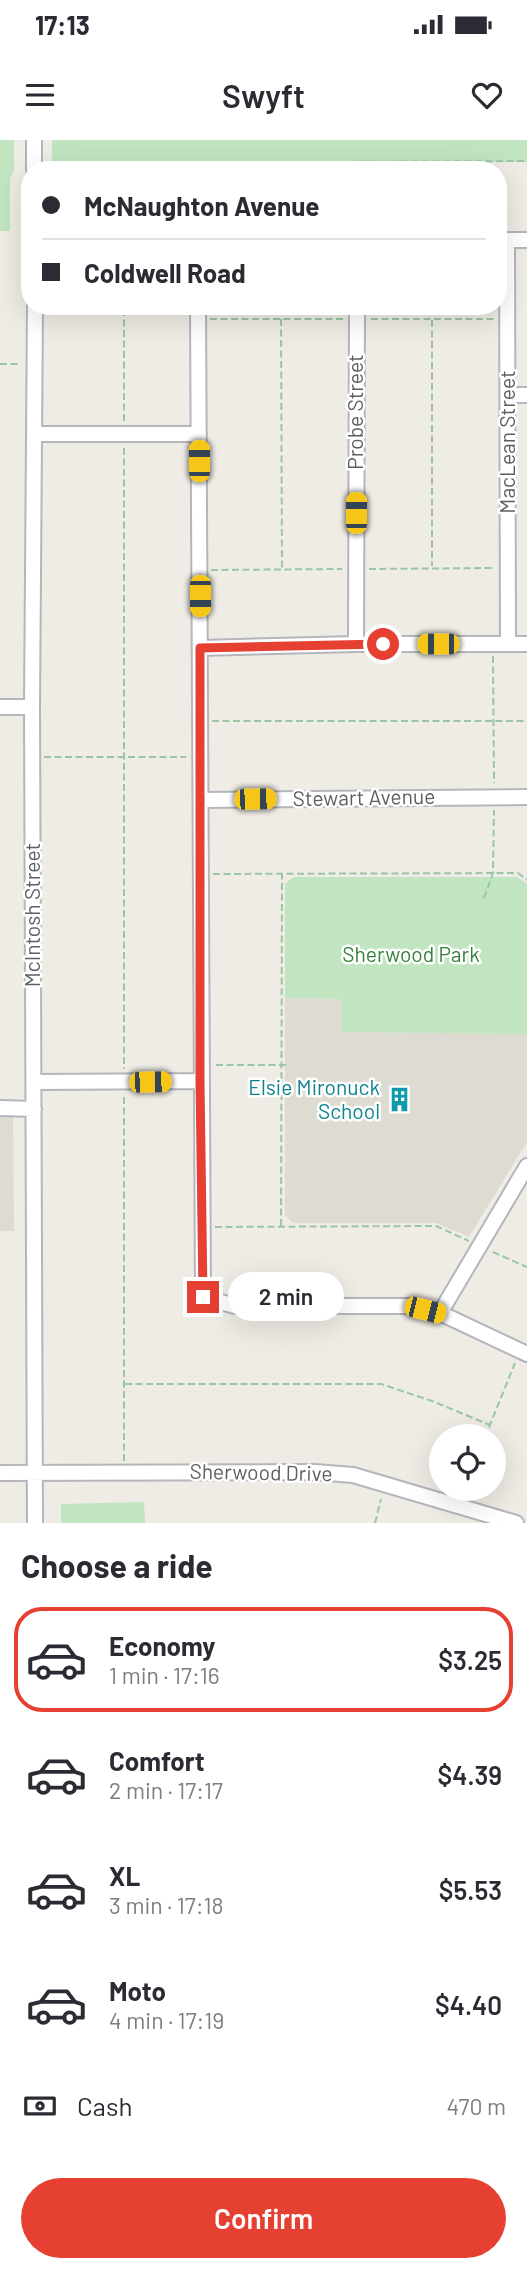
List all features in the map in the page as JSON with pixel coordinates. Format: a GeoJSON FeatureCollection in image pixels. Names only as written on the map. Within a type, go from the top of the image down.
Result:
{"type":"FeatureCollection","features":[{"type":"Feature","properties":{"kind":"street"},"geometry":{"type":"LineString","coordinates":[[34,140],[34,161]]}},
{"type":"Feature","properties":{"kind":"street"},"geometry":{"type":"LineString","coordinates":[[507,240],[527,240]]}},
{"type":"Feature","properties":{"kind":"street","name":"McIntosh Street"},"geometry":{"type":"LineString","coordinates":[[34,315],[32,707],[36,1523]]}},
{"type":"Feature","properties":{"kind":"street"},"geometry":{"type":"LineString","coordinates":[[198,315],[203,1297],[235,1306],[409,1306],[440,1314],[524,1352]]}},
{"type":"Feature","properties":{"kind":"street","name":"Probe Street"},"geometry":{"type":"LineString","coordinates":[[356,315],[356,644]]}},
{"type":"Feature","properties":{"kind":"street","name":"MacLean Street"},"geometry":{"type":"LineString","coordinates":[[506,315],[509,396],[508,644]]}},
{"type":"Feature","properties":{"kind":"street"},"geometry":{"type":"LineString","coordinates":[[509,396],[527,396]]}},
{"type":"Feature","properties":{"kind":"street"},"geometry":{"type":"LineString","coordinates":[[35,434],[199,434]]}},
{"type":"Feature","properties":{"kind":"street"},"geometry":{"type":"LineString","coordinates":[[200,648],[527,644]]}},
{"type":"Feature","properties":{"kind":"street"},"geometry":{"type":"LineString","coordinates":[[0,707],[32,707]]}},
{"type":"Feature","properties":{"kind":"street","name":"Stewart Avenue"},"geometry":{"type":"LineString","coordinates":[[202,800],[527,797]]}},
{"type":"Feature","properties":{"kind":"street"},"geometry":{"type":"LineString","coordinates":[[34,1082],[200,1081]]}},
{"type":"Feature","properties":{"kind":"street"},"geometry":{"type":"LineString","coordinates":[[0,1108],[34,1109]]}},
{"type":"Feature","properties":{"kind":"street"},"geometry":{"type":"LineString","coordinates":[[440,1314],[527,1166]]}},
{"type":"Feature","properties":{"kind":"street","name":"Sherwood Drive"},"geometry":{"type":"LineString","coordinates":[[0,1473],[315,1472],[353,1475],[516,1523]]}},
{"type":"Feature","properties":{"kind":"street"},"geometry":{"type":"LineString","coordinates":[[460,1523],[465,1508]]}},
{"type":"Feature","properties":{"kind":"path"},"geometry":{"type":"LineString","coordinates":[[343,161],[527,161]]}},
{"type":"Feature","properties":{"kind":"path"},"geometry":{"type":"LineString","coordinates":[[124,315],[124,1472]]}},
{"type":"Feature","properties":{"kind":"path"},"geometry":{"type":"LineString","coordinates":[[281,319],[282,569]]}},
{"type":"Feature","properties":{"kind":"path"},"geometry":{"type":"LineString","coordinates":[[432,319],[432,568]]}},
{"type":"Feature","properties":{"kind":"path"},"geometry":{"type":"LineString","coordinates":[[0,364],[35,364]]}},
{"type":"Feature","properties":{"kind":"path"},"geometry":{"type":"LineString","coordinates":[[484,898],[493,873],[492,644]]}},
{"type":"Feature","properties":{"kind":"path"},"geometry":{"type":"LineString","coordinates":[[201,721],[527,721]]}},
{"type":"Feature","properties":{"kind":"path"},"geometry":{"type":"LineString","coordinates":[[33,757],[201,757]]}},
{"type":"Feature","properties":{"kind":"path"},"geometry":{"type":"LineString","coordinates":[[201,874],[518,873],[527,880]]}},
{"type":"Feature","properties":{"kind":"path"},"geometry":{"type":"LineString","coordinates":[[281,1226],[282,874]]}},
{"type":"Feature","properties":{"kind":"path"},"geometry":{"type":"LineString","coordinates":[[201,1065],[289,1065]]}},
{"type":"Feature","properties":{"kind":"path"},"geometry":{"type":"LineString","coordinates":[[202,1227],[436,1226],[527,1267]]}},
{"type":"Feature","properties":{"kind":"path"},"geometry":{"type":"LineString","coordinates":[[490,1424],[524,1352]]}},
{"type":"Feature","properties":{"kind":"path"},"geometry":{"type":"LineString","coordinates":[[125,1384],[381,1384],[488,1424]]}},
{"type":"Feature","properties":{"kind":"path"},"geometry":{"type":"LineString","coordinates":[[375,1523],[385,1484]]}},
{"type":"Feature","properties":{"kind":"shaded area"},"geometry":{"type":"Polygon","coordinates":[[[285,998],[342,999],[342,1032],[527,1034],[527,1142],[469,1237],[436,1223],[293,1223],[285,1215],[285,998]]]}},
{"type":"Feature","properties":{"kind":"shaded area"},"geometry":{"type":"Polygon","coordinates":[[[0,1113],[13,1113],[14,1231],[0,1231],[0,1113]]]}},
{"type":"Feature","properties":{"kind":"green space"},"geometry":{"type":"Polygon","coordinates":[[[0,140],[14,140],[14,171],[10,179],[10,231],[0,231],[0,140]]]}},
{"type":"Feature","properties":{"kind":"green space"},"geometry":{"type":"Polygon","coordinates":[[[52,140],[527,140],[527,162],[52,161],[52,140]]]}},
{"type":"Feature","properties":{"kind":"green space","name":"Sherwood Park"},"geometry":{"type":"Polygon","coordinates":[[[293,877],[517,877],[527,884],[527,1034],[342,1032],[342,999],[285,998],[285,884],[293,877]]]}},
{"type":"Feature","properties":{"kind":"green space"},"geometry":{"type":"Polygon","coordinates":[[[144,1502],[145,1523],[61,1523],[61,1504],[144,1502]]]}},
{"type":"Feature","properties":{"kind":"place","name":"Elsie Mironuck School"},"geometry":{"type":"Point","coordinates":[400,1100]}},
{"type":"Feature","properties":{"kind":"route"},"geometry":{"type":"LineString","coordinates":[[203,1297],[200,648],[383,644]]}}]}
